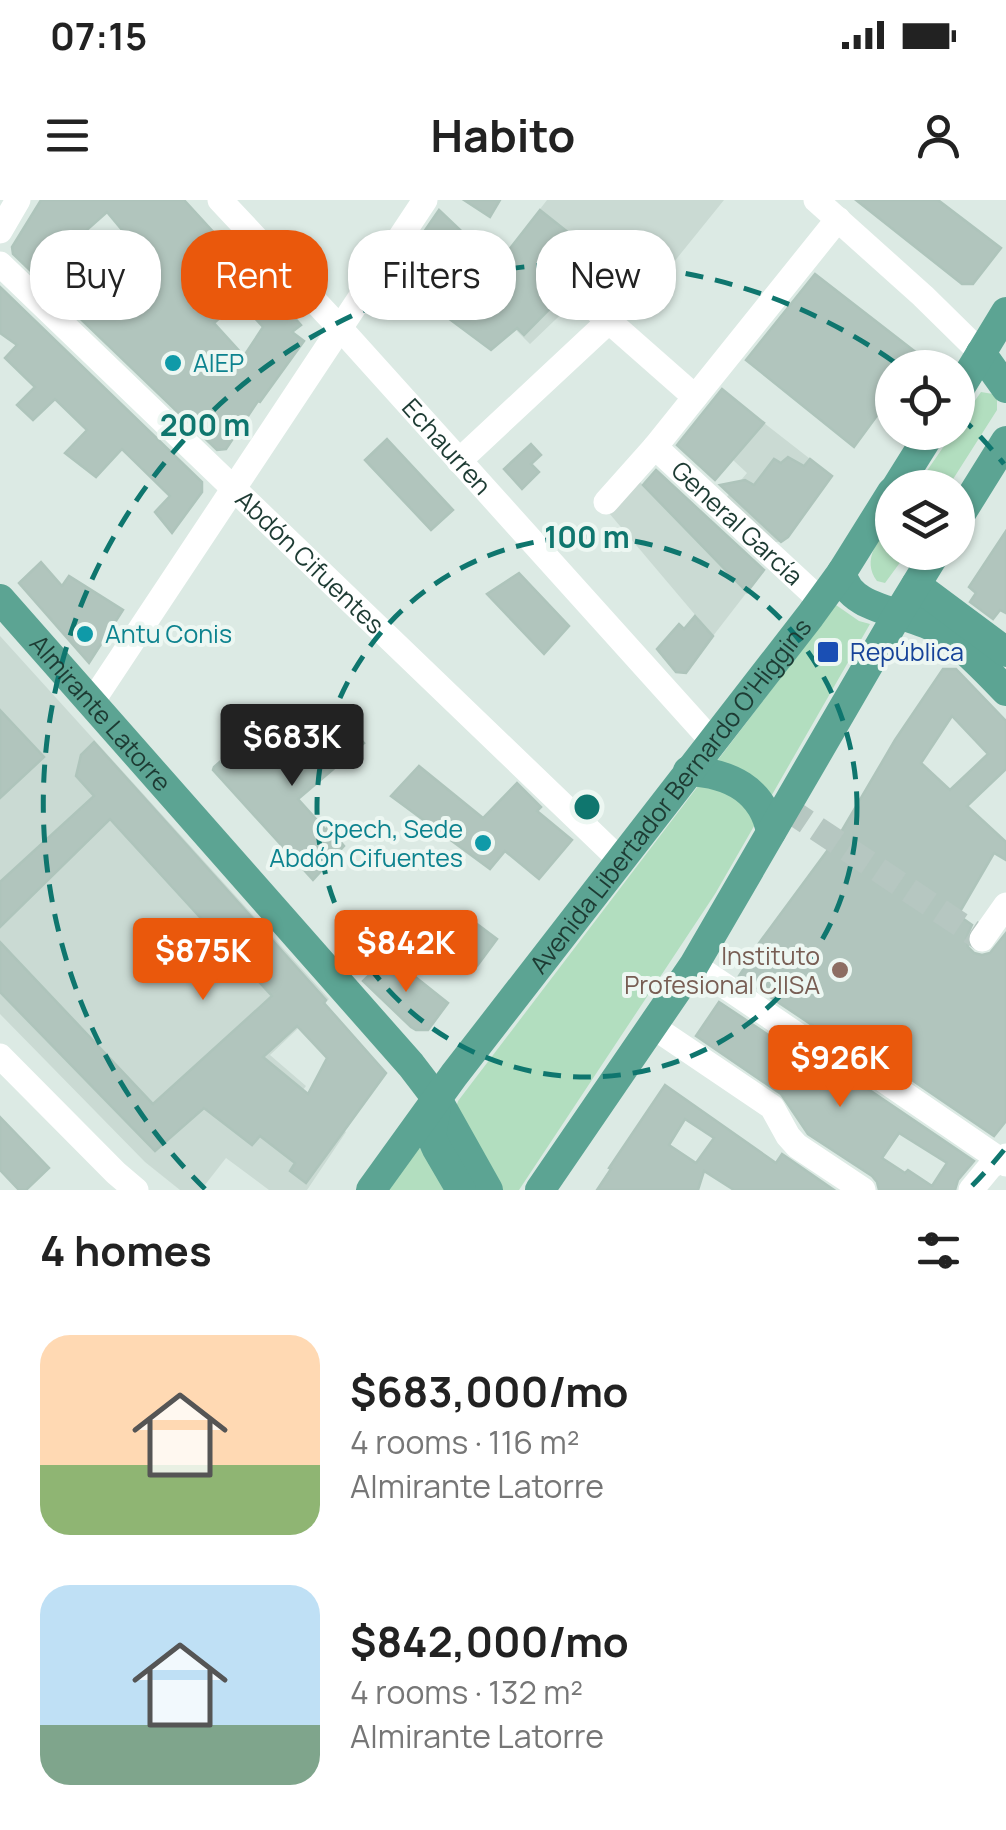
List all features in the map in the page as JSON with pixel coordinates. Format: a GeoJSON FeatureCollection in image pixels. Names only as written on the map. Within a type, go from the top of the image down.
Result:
{"type":"FeatureCollection","features":[{"type":"Feature","properties":{"kind":"main road"},"geometry":{"type":"LineString","coordinates":[[975,364],[1006,312]]}},
{"type":"Feature","properties":{"kind":"main road"},"geometry":{"type":"LineString","coordinates":[[982,353],[1006,388]]}},
{"type":"Feature","properties":{"kind":"main road"},"geometry":{"type":"LineString","coordinates":[[975,491],[1006,441]]}},
{"type":"Feature","properties":{"kind":"main road","name":"Avenida Libertador Bernardo O'Higgins"},"geometry":{"type":"LineString","coordinates":[[371,1190],[437,1098],[842,572],[875,520]]}},
{"type":"Feature","properties":{"kind":"main road"},"geometry":{"type":"LineString","coordinates":[[540,1190],[694,965],[925,570]]}},
{"type":"Feature","properties":{"kind":"main road"},"geometry":{"type":"LineString","coordinates":[[842,572],[852,596],[942,632],[1006,691]]}},
{"type":"Feature","properties":{"kind":"main road"},"geometry":{"type":"LineString","coordinates":[[916,585],[1006,652]]}},
{"type":"Feature","properties":{"kind":"main road","name":"Almirante Latorre"},"geometry":{"type":"LineString","coordinates":[[0,599],[411,1065],[437,1098],[488,1190]]}},
{"type":"Feature","properties":{"kind":"main road"},"geometry":{"type":"LineString","coordinates":[[688,772],[719,775],[743,785],[760,802],[771,832]]}},
{"type":"Feature","properties":{"kind":"main road"},"geometry":{"type":"LineString","coordinates":[[437,1098],[432,1136],[461,1190]]}},
{"type":"Feature","properties":{"kind":"street"},"geometry":{"type":"LineString","coordinates":[[0,231],[18,200]]}},
{"type":"Feature","properties":{"kind":"street","name":"Echaurren"},"geometry":{"type":"LineString","coordinates":[[220,200],[712,741]]}},
{"type":"Feature","properties":{"kind":"street"},"geometry":{"type":"LineString","coordinates":[[92,702],[424,200]]}},
{"type":"Feature","properties":{"kind":"street"},"geometry":{"type":"LineString","coordinates":[[816,200],[982,353]]}},
{"type":"Feature","properties":{"kind":"street"},"geometry":{"type":"LineString","coordinates":[[606,502],[695,398],[838,218]]}},
{"type":"Feature","properties":{"kind":"street","name":"Abdón Cifuentes"},"geometry":{"type":"LineString","coordinates":[[0,264],[620,860]]}},
{"type":"Feature","properties":{"kind":"street"},"geometry":{"type":"LineString","coordinates":[[459,460],[609,322],[695,398]]}},
{"type":"Feature","properties":{"kind":"street","name":"General García"},"geometry":{"type":"LineString","coordinates":[[654,447],[820,601]]}},
{"type":"Feature","properties":{"kind":"street"},"geometry":{"type":"LineString","coordinates":[[982,939],[1006,905]]}},
{"type":"Feature","properties":{"kind":"street"},"geometry":{"type":"LineString","coordinates":[[694,965],[809,1043],[834,1046],[1004,1160],[981,1176],[971,1190]]}},
{"type":"Feature","properties":{"kind":"street"},"geometry":{"type":"LineString","coordinates":[[652,1026],[772,1107],[796,1146],[864,1190]]}},
{"type":"Feature","properties":{"kind":"street"},"geometry":{"type":"LineString","coordinates":[[0,1056],[136,1190]]}},
{"type":"Feature","properties":{"kind":"shaded area"},"geometry":{"type":"Polygon","coordinates":[[[547,200],[724,200],[676,259],[676,230],[536,230],[536,320],[555,320],[530,344],[516,330],[491,350],[451,320],[516,320],[516,240],[547,200]]]}},
{"type":"Feature","properties":{"kind":"shaded area"},"geometry":{"type":"Polygon","coordinates":[[[439,210],[460,230],[425,230],[439,210]]]}},
{"type":"Feature","properties":{"kind":"shaded area"},"geometry":{"type":"Polygon","coordinates":[[[764,423],[832,476],[788,537],[779,542],[774,542],[726,498],[747,473],[733,460],[764,423]]]}},
{"type":"Feature","properties":{"kind":"shaded area"},"geometry":{"type":"Polygon","coordinates":[[[637,479],[747,592],[713,636],[609,513],[637,479]]]}},
{"type":"Feature","properties":{"kind":"shaded area"},"geometry":{"type":"Polygon","coordinates":[[[0,636],[329,999],[270,1055],[306,1086],[299,1095],[346,1132],[307,1190],[269,1190],[226,1158],[201,1190],[180,1190],[145,1162],[0,1014],[0,636]]]}},
{"type":"Feature","properties":{"kind":"green space"},"geometry":{"type":"Polygon","coordinates":[[[981,392],[997,399],[997,410],[975,445],[975,401],[981,392]]]}},
{"type":"Feature","properties":{"kind":"green space"},"geometry":{"type":"Polygon","coordinates":[[[941,450],[972,450],[959,470],[927,470],[941,450]]]}},
{"type":"Feature","properties":{"kind":"green space"},"geometry":{"type":"Polygon","coordinates":[[[875,548],[875,570],[895,570],[885,583],[877,581],[871,557],[875,548]]]}},
{"type":"Feature","properties":{"kind":"green space"},"geometry":{"type":"Polygon","coordinates":[[[836,605],[870,624],[715,894],[519,1190],[500,1190],[455,1111],[458,1101],[836,605]]]}},
{"type":"Feature","properties":{"kind":"green space"},"geometry":{"type":"Polygon","coordinates":[[[416,1143],[450,1190],[383,1190],[416,1143]]]}},
{"type":"Feature","properties":{"kind":"building"},"geometry":{"type":"Polygon","coordinates":[[[41,200],[184,200],[212,230],[181,230],[181,320],[217,320],[214,323],[244,356],[263,327],[257,320],[297,320],[301,325],[292,332],[304,341],[226,449],[217,450],[82,320],[161,320],[161,230],[122,230],[107,212],[87,230],[30,230],[30,270],[13,254],[12,247],[41,200]]]}},
{"type":"Feature","properties":{"kind":"building"},"geometry":{"type":"Polygon","coordinates":[[[464,200],[500,200],[490,217],[464,200]]]}},
{"type":"Feature","properties":{"kind":"building"},"geometry":{"type":"Polygon","coordinates":[[[856,200],[938,200],[1001,248],[973,284],[962,284],[856,200]]]}},
{"type":"Feature","properties":{"kind":"building"},"geometry":{"type":"Polygon","coordinates":[[[439,210],[460,230],[425,230],[439,210]]]}},
{"type":"Feature","properties":{"kind":"building"},"geometry":{"type":"Polygon","coordinates":[[[540,210],[565,230],[536,230],[539,320],[524,335],[517,328],[491,350],[451,320],[516,320],[516,241],[540,210]]]}},
{"type":"Feature","properties":{"kind":"building"},"geometry":{"type":"Polygon","coordinates":[[[815,274],[913,350],[875,350],[875,418],[854,447],[746,360],[815,274]]]}},
{"type":"Feature","properties":{"kind":"building"},"geometry":{"type":"Polygon","coordinates":[[[0,287],[202,482],[202,492],[172,533],[155,512],[170,496],[122,449],[96,477],[65,453],[87,430],[55,399],[33,420],[17,405],[35,387],[5,358],[17,345],[0,333],[0,287]]]}},
{"type":"Feature","properties":{"kind":"building"},"geometry":{"type":"Polygon","coordinates":[[[722,389],[764,423],[715,480],[677,445],[722,389]]]}},
{"type":"Feature","properties":{"kind":"building"},"geometry":{"type":"Polygon","coordinates":[[[387,439],[453,510],[431,530],[365,460],[387,439]]]}},
{"type":"Feature","properties":{"kind":"building"},"geometry":{"type":"Polygon","coordinates":[[[531,444],[541,455],[531,464],[539,472],[522,489],[504,469],[531,444]]]}},
{"type":"Feature","properties":{"kind":"building"},"geometry":{"type":"Polygon","coordinates":[[[788,457],[804,466],[810,459],[832,476],[781,542],[720,485],[745,480],[754,485],[774,459],[781,463],[788,457]]]}},
{"type":"Feature","properties":{"kind":"building"},"geometry":{"type":"Polygon","coordinates":[[[656,470],[764,570],[747,592],[643,485],[656,470]]]}},
{"type":"Feature","properties":{"kind":"building"},"geometry":{"type":"Polygon","coordinates":[[[1006,531],[1006,613],[1000,610],[993,619],[970,602],[976,593],[969,587],[1006,531]]]}},
{"type":"Feature","properties":{"kind":"building","name":"Antu Conis"},"geometry":{"type":"Polygon","coordinates":[[[41,562],[62,586],[69,576],[123,610],[89,663],[19,583],[41,562]]]}},
{"type":"Feature","properties":{"kind":"building"},"geometry":{"type":"Polygon","coordinates":[[[519,573],[569,626],[544,654],[487,594],[519,573]]]}},
{"type":"Feature","properties":{"kind":"building"},"geometry":{"type":"Polygon","coordinates":[[[695,616],[713,636],[686,673],[676,672],[657,649],[679,624],[684,629],[695,616]]]}},
{"type":"Feature","properties":{"kind":"building"},"geometry":{"type":"Polygon","coordinates":[[[943,669],[956,669],[1006,721],[1006,769],[967,806],[1006,842],[1006,860],[994,853],[958,915],[972,925],[966,938],[974,953],[990,953],[1006,933],[1006,1121],[994,1136],[843,1033],[815,1027],[739,976],[751,954],[834,844],[895,740],[943,669]],[[952,716],[921,763],[950,790],[988,754],[952,716]]]}},
{"type":"Feature","properties":{"kind":"building"},"geometry":{"type":"Polygon","coordinates":[[[333,707],[364,743],[298,799],[344,846],[313,880],[213,770],[249,739],[273,766],[333,707]]]}},
{"type":"Feature","properties":{"kind":"building"},"geometry":{"type":"Polygon","coordinates":[[[0,710],[44,757],[0,798],[0,710]]]}},
{"type":"Feature","properties":{"kind":"building"},"geometry":{"type":"Polygon","coordinates":[[[94,742],[326,1000],[324,1003],[386,1073],[306,1183],[290,1171],[295,1163],[260,1136],[252,1145],[204,1108],[155,1151],[0,992],[0,942],[153,1104],[272,996],[110,819],[0,927],[0,882],[94,796],[76,776],[81,755],[94,742]],[[297,1026],[263,1057],[308,1094],[327,1058],[297,1026]]]}},
{"type":"Feature","properties":{"kind":"building","name":"Cpech, Sede Abdón Cifuentes"},"geometry":{"type":"Polygon","coordinates":[[[419,766],[483,818],[517,783],[541,807],[537,811],[572,840],[539,879],[505,851],[490,869],[391,796],[419,766]]]}},
{"type":"Feature","properties":{"kind":"building"},"geometry":{"type":"Polygon","coordinates":[[[465,915],[497,939],[477,966],[445,942],[465,915]]]}},
{"type":"Feature","properties":{"kind":"building"},"geometry":{"type":"Polygon","coordinates":[[[389,956],[448,1003],[428,1030],[411,1027],[363,981],[389,956]]]}},
{"type":"Feature","properties":{"kind":"building"},"geometry":{"type":"Polygon","coordinates":[[[719,1002],[800,1056],[828,1062],[974,1161],[955,1190],[879,1190],[872,1176],[808,1134],[781,1094],[696,1036],[719,1002]],[[899,1133],[882,1158],[932,1186],[947,1163],[899,1133]]]}},
{"type":"Feature","properties":{"kind":"building"},"geometry":{"type":"Polygon","coordinates":[[[665,1085],[776,1163],[782,1154],[834,1190],[734,1190],[704,1171],[698,1190],[597,1190],[665,1085]],[[685,1119],[669,1145],[696,1163],[714,1138],[685,1119]]]}},
{"type":"Feature","properties":{"kind":"building"},"geometry":{"type":"Polygon","coordinates":[[[0,1117],[49,1168],[26,1190],[19,1190],[0,1170],[0,1117]]]}},
{"type":"Feature","properties":{"kind":"tunnel"},"geometry":{"type":"LineString","coordinates":[[786,808],[982,939]]}},
{"type":"Feature","properties":{"kind":"place","name":"AIEP"},"geometry":{"type":"Point","coordinates":[173,363]}},
{"type":"Feature","properties":{"kind":"place","name":"Antu Conis"},"geometry":{"type":"Point","coordinates":[85,634]}},
{"type":"Feature","properties":{"kind":"place","name":"República"},"geometry":{"type":"Point","coordinates":[828,652]}},
{"type":"Feature","properties":{"kind":"place","name":"Cpech, Sede Abdón Cifuentes"},"geometry":{"type":"Point","coordinates":[483,843]}},
{"type":"Feature","properties":{"kind":"place","name":"Instituto Profesional CIISA"},"geometry":{"type":"Point","coordinates":[840,970]}}]}
